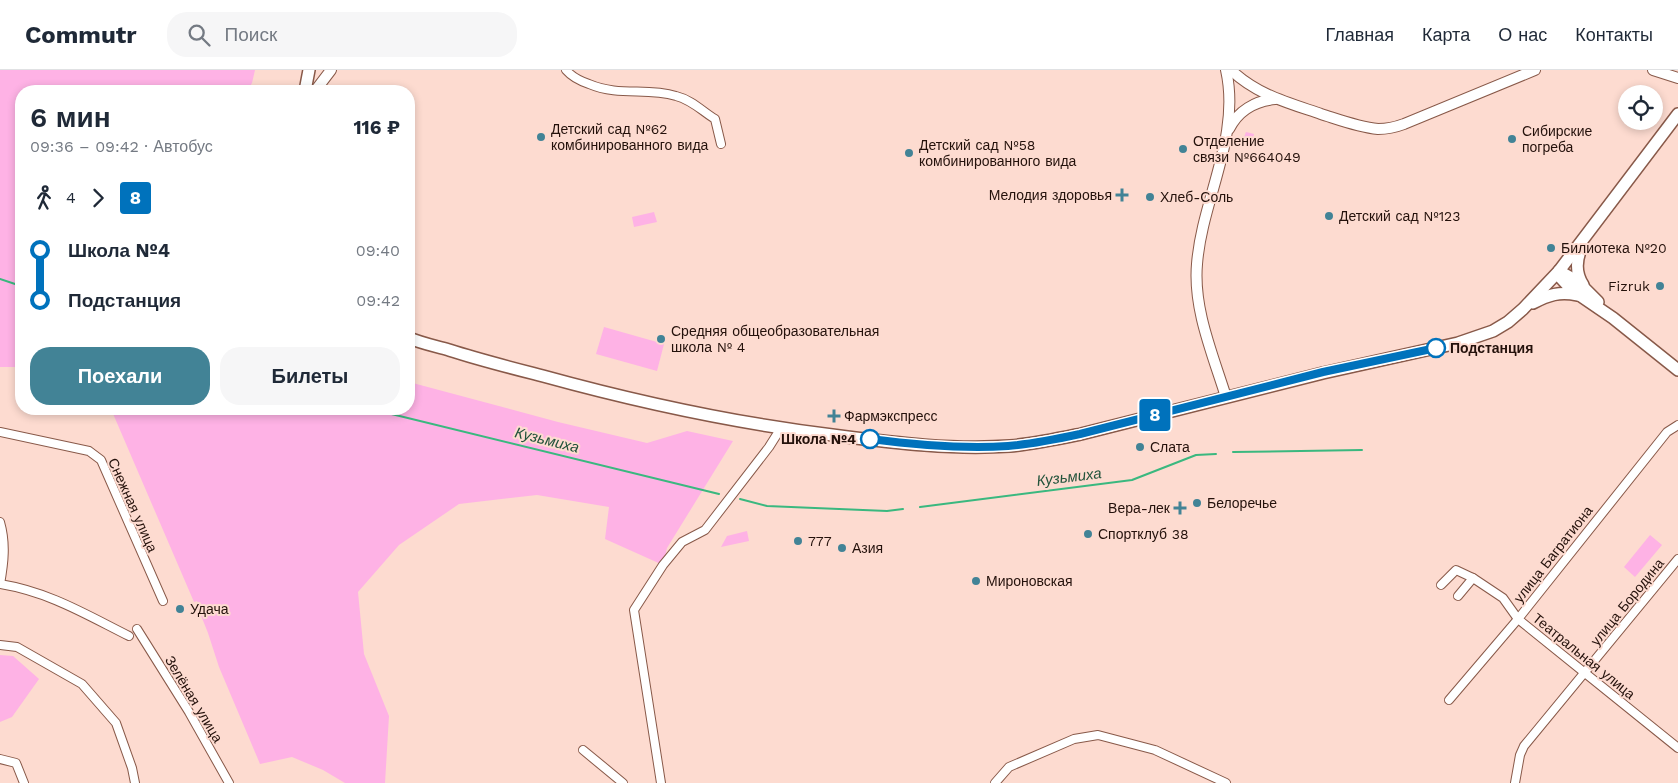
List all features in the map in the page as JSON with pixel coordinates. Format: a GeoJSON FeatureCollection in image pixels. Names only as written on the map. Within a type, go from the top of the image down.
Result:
{"type":"FeatureCollection","features":[{"type":"Feature","properties":{"kind":"main road"},"geometry":{"type":"LineString","coordinates":[[306,85],[309,70]]}},
{"type":"Feature","properties":{"kind":"main road"},"geometry":{"type":"LineString","coordinates":[[415,340],[610,394],[686,411],[781,428],[915,444],[978,447],[1042,442],[1352,366],[1475,338],[1493,331],[1508,322],[1523,309],[1558,271],[1678,114]]}},
{"type":"Feature","properties":{"kind":"main road"},"geometry":{"type":"LineString","coordinates":[[1652,147],[1678,121]]}},
{"type":"Feature","properties":{"kind":"main road"},"geometry":{"type":"LineString","coordinates":[[1583,292],[1576,267],[1578,255],[1587,234]]}},
{"type":"Feature","properties":{"kind":"main road"},"geometry":{"type":"LineString","coordinates":[[1558,271],[1565,284],[1583,292],[1612,318],[1678,370]]}},
{"type":"Feature","properties":{"kind":"main road"},"geometry":{"type":"LineString","coordinates":[[1523,309],[1555,293],[1583,292]]}},
{"type":"Feature","properties":{"kind":"street"},"geometry":{"type":"LineString","coordinates":[[320,85],[331,70]]}},
{"type":"Feature","properties":{"kind":"street"},"geometry":{"type":"LineString","coordinates":[[566,70],[578,80],[609,91],[665,94],[690,101],[716,119],[721,144]]}},
{"type":"Feature","properties":{"kind":"street"},"geometry":{"type":"LineString","coordinates":[[1226,70],[1230,108],[1227,134],[1204,224],[1197,262],[1196,281],[1201,312],[1226,397]]}},
{"type":"Feature","properties":{"kind":"street"},"geometry":{"type":"LineString","coordinates":[[1231,70],[1242,81],[1275,99],[1360,127],[1380,129],[1392,128],[1535,70]]}},
{"type":"Feature","properties":{"kind":"street"},"geometry":{"type":"LineString","coordinates":[[1653,70],[1678,78]]}},
{"type":"Feature","properties":{"kind":"street"},"geometry":{"type":"LineString","coordinates":[[1227,134],[1233,122],[1242,111],[1263,100],[1275,99]]}},
{"type":"Feature","properties":{"kind":"street","name":"улица Багратиона"},"geometry":{"type":"LineString","coordinates":[[1449,700],[1518,619],[1667,432],[1678,425]]}},
{"type":"Feature","properties":{"kind":"street"},"geometry":{"type":"LineString","coordinates":[[660,783],[634,610],[663,565],[682,542],[705,530],[769,447],[781,428]]}},
{"type":"Feature","properties":{"kind":"street","name":"Снежная улица"},"geometry":{"type":"LineString","coordinates":[[0,432],[89,450],[100,460],[163,602]]}},
{"type":"Feature","properties":{"kind":"street"},"geometry":{"type":"LineString","coordinates":[[0,522],[4,536],[5,560],[0,584],[26,588],[56,599],[129,636]]}},
{"type":"Feature","properties":{"kind":"street","name":"улица Бородина"},"geometry":{"type":"LineString","coordinates":[[1515,783],[1520,755],[1524,746],[1678,560]]}},
{"type":"Feature","properties":{"kind":"street"},"geometry":{"type":"LineString","coordinates":[[1441,585],[1456,570],[1473,578],[1458,596]]}},
{"type":"Feature","properties":{"kind":"street","name":"Театральная улица"},"geometry":{"type":"LineString","coordinates":[[1473,578],[1503,598],[1518,619],[1678,748]]}},
{"type":"Feature","properties":{"kind":"street","name":"Зелёная улица"},"geometry":{"type":"LineString","coordinates":[[137,629],[189,712],[229,783]]}},
{"type":"Feature","properties":{"kind":"street"},"geometry":{"type":"LineString","coordinates":[[0,644],[17,647],[82,684],[116,723],[132,768],[135,783]]}},
{"type":"Feature","properties":{"kind":"street"},"geometry":{"type":"LineString","coordinates":[[995,783],[1009,768],[1074,738],[1098,735],[1155,750],[1226,783]]}},
{"type":"Feature","properties":{"kind":"street"},"geometry":{"type":"LineString","coordinates":[[584,750],[622,783]]}},
{"type":"Feature","properties":{"kind":"street"},"geometry":{"type":"LineString","coordinates":[[0,760],[16,763],[24,783]]}},
{"type":"Feature","properties":{"kind":"shaded area"},"geometry":{"type":"Polygon","coordinates":[[[0,70],[255,70],[251,85],[15,85],[15,367],[0,367],[0,70]]]}},
{"type":"Feature","properties":{"kind":"shaded area"},"geometry":{"type":"Polygon","coordinates":[[[1246,132],[1254,134],[1251,145],[1242,142],[1246,132]]]}},
{"type":"Feature","properties":{"kind":"shaded area"},"geometry":{"type":"Polygon","coordinates":[[[654,212],[657,222],[634,227],[632,217],[654,212]]]}},
{"type":"Feature","properties":{"kind":"shaded area"},"geometry":{"type":"Polygon","coordinates":[[[604,327],[664,344],[657,371],[596,354],[604,327]]]}},
{"type":"Feature","properties":{"kind":"shaded area"},"geometry":{"type":"Polygon","coordinates":[[[415,384],[558,422],[647,443],[687,431],[733,441],[667,548],[663,565],[605,539],[609,507],[537,495],[459,504],[399,545],[358,592],[364,654],[389,716],[385,783],[345,783],[323,770],[292,757],[260,764],[219,667],[200,613],[202,612],[197,601],[194,602],[114,415],[415,415],[415,384]]]}},
{"type":"Feature","properties":{"kind":"shaded area"},"geometry":{"type":"Polygon","coordinates":[[[747,531],[749,541],[721,547],[727,536],[747,531]]]}},
{"type":"Feature","properties":{"kind":"shaded area"},"geometry":{"type":"Polygon","coordinates":[[[1650,535],[1662,545],[1635,577],[1624,567],[1650,535]]]}},
{"type":"Feature","properties":{"kind":"shaded area"},"geometry":{"type":"Polygon","coordinates":[[[0,655],[13,656],[39,679],[12,717],[0,722],[0,655]]]}},
{"type":"Feature","properties":{"kind":"waterway","name":"Кузьмиха"},"geometry":{"type":"LineString","coordinates":[[0,279],[15,284]]}},
{"type":"Feature","properties":{"kind":"waterway","name":"Кузьмиха"},"geometry":{"type":"LineString","coordinates":[[396,415],[719,494]]}},
{"type":"Feature","properties":{"kind":"waterway","name":"Кузьмиха"},"geometry":{"type":"LineString","coordinates":[[1233,452],[1362,450]]}},
{"type":"Feature","properties":{"kind":"waterway","name":"Кузьмиха"},"geometry":{"type":"LineString","coordinates":[[920,507],[1132,480],[1196,455],[1216,454]]}},
{"type":"Feature","properties":{"kind":"waterway","name":"Кузьмиха"},"geometry":{"type":"LineString","coordinates":[[740,499],[767,506],[887,511],[903,509]]}},
{"type":"Feature","properties":{"kind":"bus line","name":"8"},"geometry":{"type":"LineString","coordinates":[[870,439],[915,444],[978,447],[1042,442],[1323,372],[1436,348]]}},
{"type":"Feature","properties":{"kind":"place","name":"Детский сад №62 комбинированного вида"},"geometry":{"type":"Point","coordinates":[541,137]}},
{"type":"Feature","properties":{"kind":"place","name":"Сибирские погреба"},"geometry":{"type":"Point","coordinates":[1512,139]}},
{"type":"Feature","properties":{"kind":"place","name":"Отделение связи №664049"},"geometry":{"type":"Point","coordinates":[1183,149]}},
{"type":"Feature","properties":{"kind":"place","name":"Детский сад №58 комбинированного вида"},"geometry":{"type":"Point","coordinates":[909,153]}},
{"type":"Feature","properties":{"kind":"place","name":"Мелодия здоровья"},"geometry":{"type":"Point","coordinates":[1122,195]}},
{"type":"Feature","properties":{"kind":"place","name":"Хлеб-Соль"},"geometry":{"type":"Point","coordinates":[1150,197]}},
{"type":"Feature","properties":{"kind":"place","name":"Детский сад №123"},"geometry":{"type":"Point","coordinates":[1329,216]}},
{"type":"Feature","properties":{"kind":"place","name":"Билиотека №20"},"geometry":{"type":"Point","coordinates":[1551,248]}},
{"type":"Feature","properties":{"kind":"place","name":"Fizruk"},"geometry":{"type":"Point","coordinates":[1660,286]}},
{"type":"Feature","properties":{"kind":"place","name":"Средняя общеобразовательная школа № 4"},"geometry":{"type":"Point","coordinates":[661,339]}},
{"type":"Feature","properties":{"kind":"place","name":"Подстанция"},"geometry":{"type":"Point","coordinates":[1436,348]}},
{"type":"Feature","properties":{"kind":"place","name":"Фармэкспресс"},"geometry":{"type":"Point","coordinates":[834,416]}},
{"type":"Feature","properties":{"kind":"place","name":"Школа №4"},"geometry":{"type":"Point","coordinates":[870,439]}},
{"type":"Feature","properties":{"kind":"place","name":"Слата"},"geometry":{"type":"Point","coordinates":[1140,447]}},
{"type":"Feature","properties":{"kind":"place","name":"Белоречье"},"geometry":{"type":"Point","coordinates":[1197,503]}},
{"type":"Feature","properties":{"kind":"place","name":"Вера-лек"},"geometry":{"type":"Point","coordinates":[1180,508]}},
{"type":"Feature","properties":{"kind":"place","name":"Спортклуб 38"},"geometry":{"type":"Point","coordinates":[1088,534]}},
{"type":"Feature","properties":{"kind":"place","name":"777"},"geometry":{"type":"Point","coordinates":[798,541]}},
{"type":"Feature","properties":{"kind":"place","name":"Азия"},"geometry":{"type":"Point","coordinates":[842,548]}},
{"type":"Feature","properties":{"kind":"place","name":"Мироновская"},"geometry":{"type":"Point","coordinates":[976,581]}},
{"type":"Feature","properties":{"kind":"place","name":"Удача"},"geometry":{"type":"Point","coordinates":[180,609]}}]}
